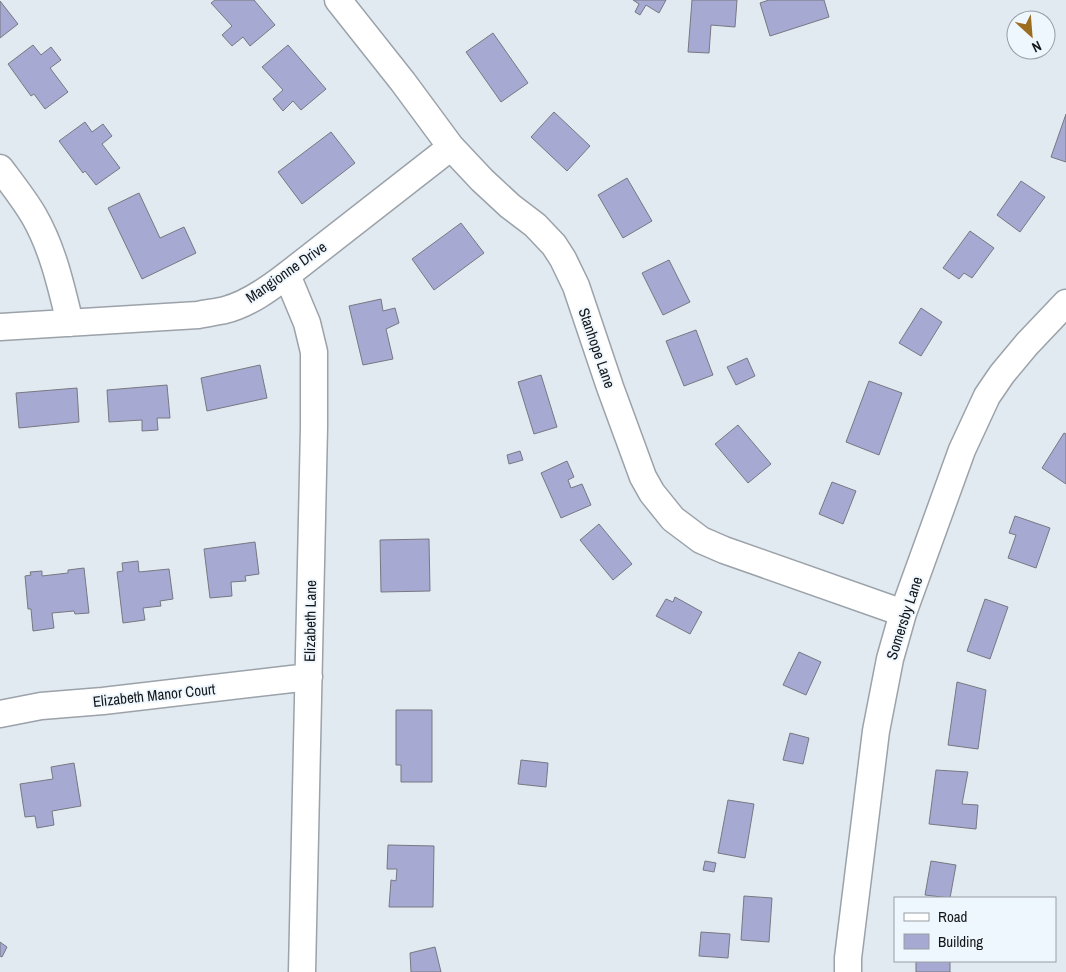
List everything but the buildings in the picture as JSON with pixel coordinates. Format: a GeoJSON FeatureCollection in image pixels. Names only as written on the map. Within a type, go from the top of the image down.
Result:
{"type":"FeatureCollection","features":[{"type":"Feature","properties":{"kind":"street","name":"Stanhope Lane"},"geometry":{"type":"LineString","coordinates":[[338,0],[403,82],[451,147],[510,206],[546,235],[563,259],[576,286],[643,477],[652,493],[673,519],[701,540],[724,550],[903,613]]}},
{"type":"Feature","properties":{"kind":"street","name":"Mangionne Drive"},"geometry":{"type":"LineString","coordinates":[[0,327],[198,315],[226,310],[269,288],[287,275],[451,147]]}},
{"type":"Feature","properties":{"kind":"street"},"geometry":{"type":"LineString","coordinates":[[0,168],[35,217],[48,244],[70,322]]}},
{"type":"Feature","properties":{"kind":"street","name":"Elizabeth Lane"},"geometry":{"type":"LineString","coordinates":[[287,275],[307,323],[314,352],[314,436],[302,972]]}},
{"type":"Feature","properties":{"kind":"street","name":"Somersby Lane"},"geometry":{"type":"LineString","coordinates":[[848,972],[848,958],[876,731],[890,659],[903,613],[962,450],[987,396],[1002,374],[1027,344],[1066,303]]}},
{"type":"Feature","properties":{"kind":"street","name":"Elizabeth Manor Court"},"geometry":{"type":"LineString","coordinates":[[0,714],[40,706],[102,701],[309,677]]}}]}
